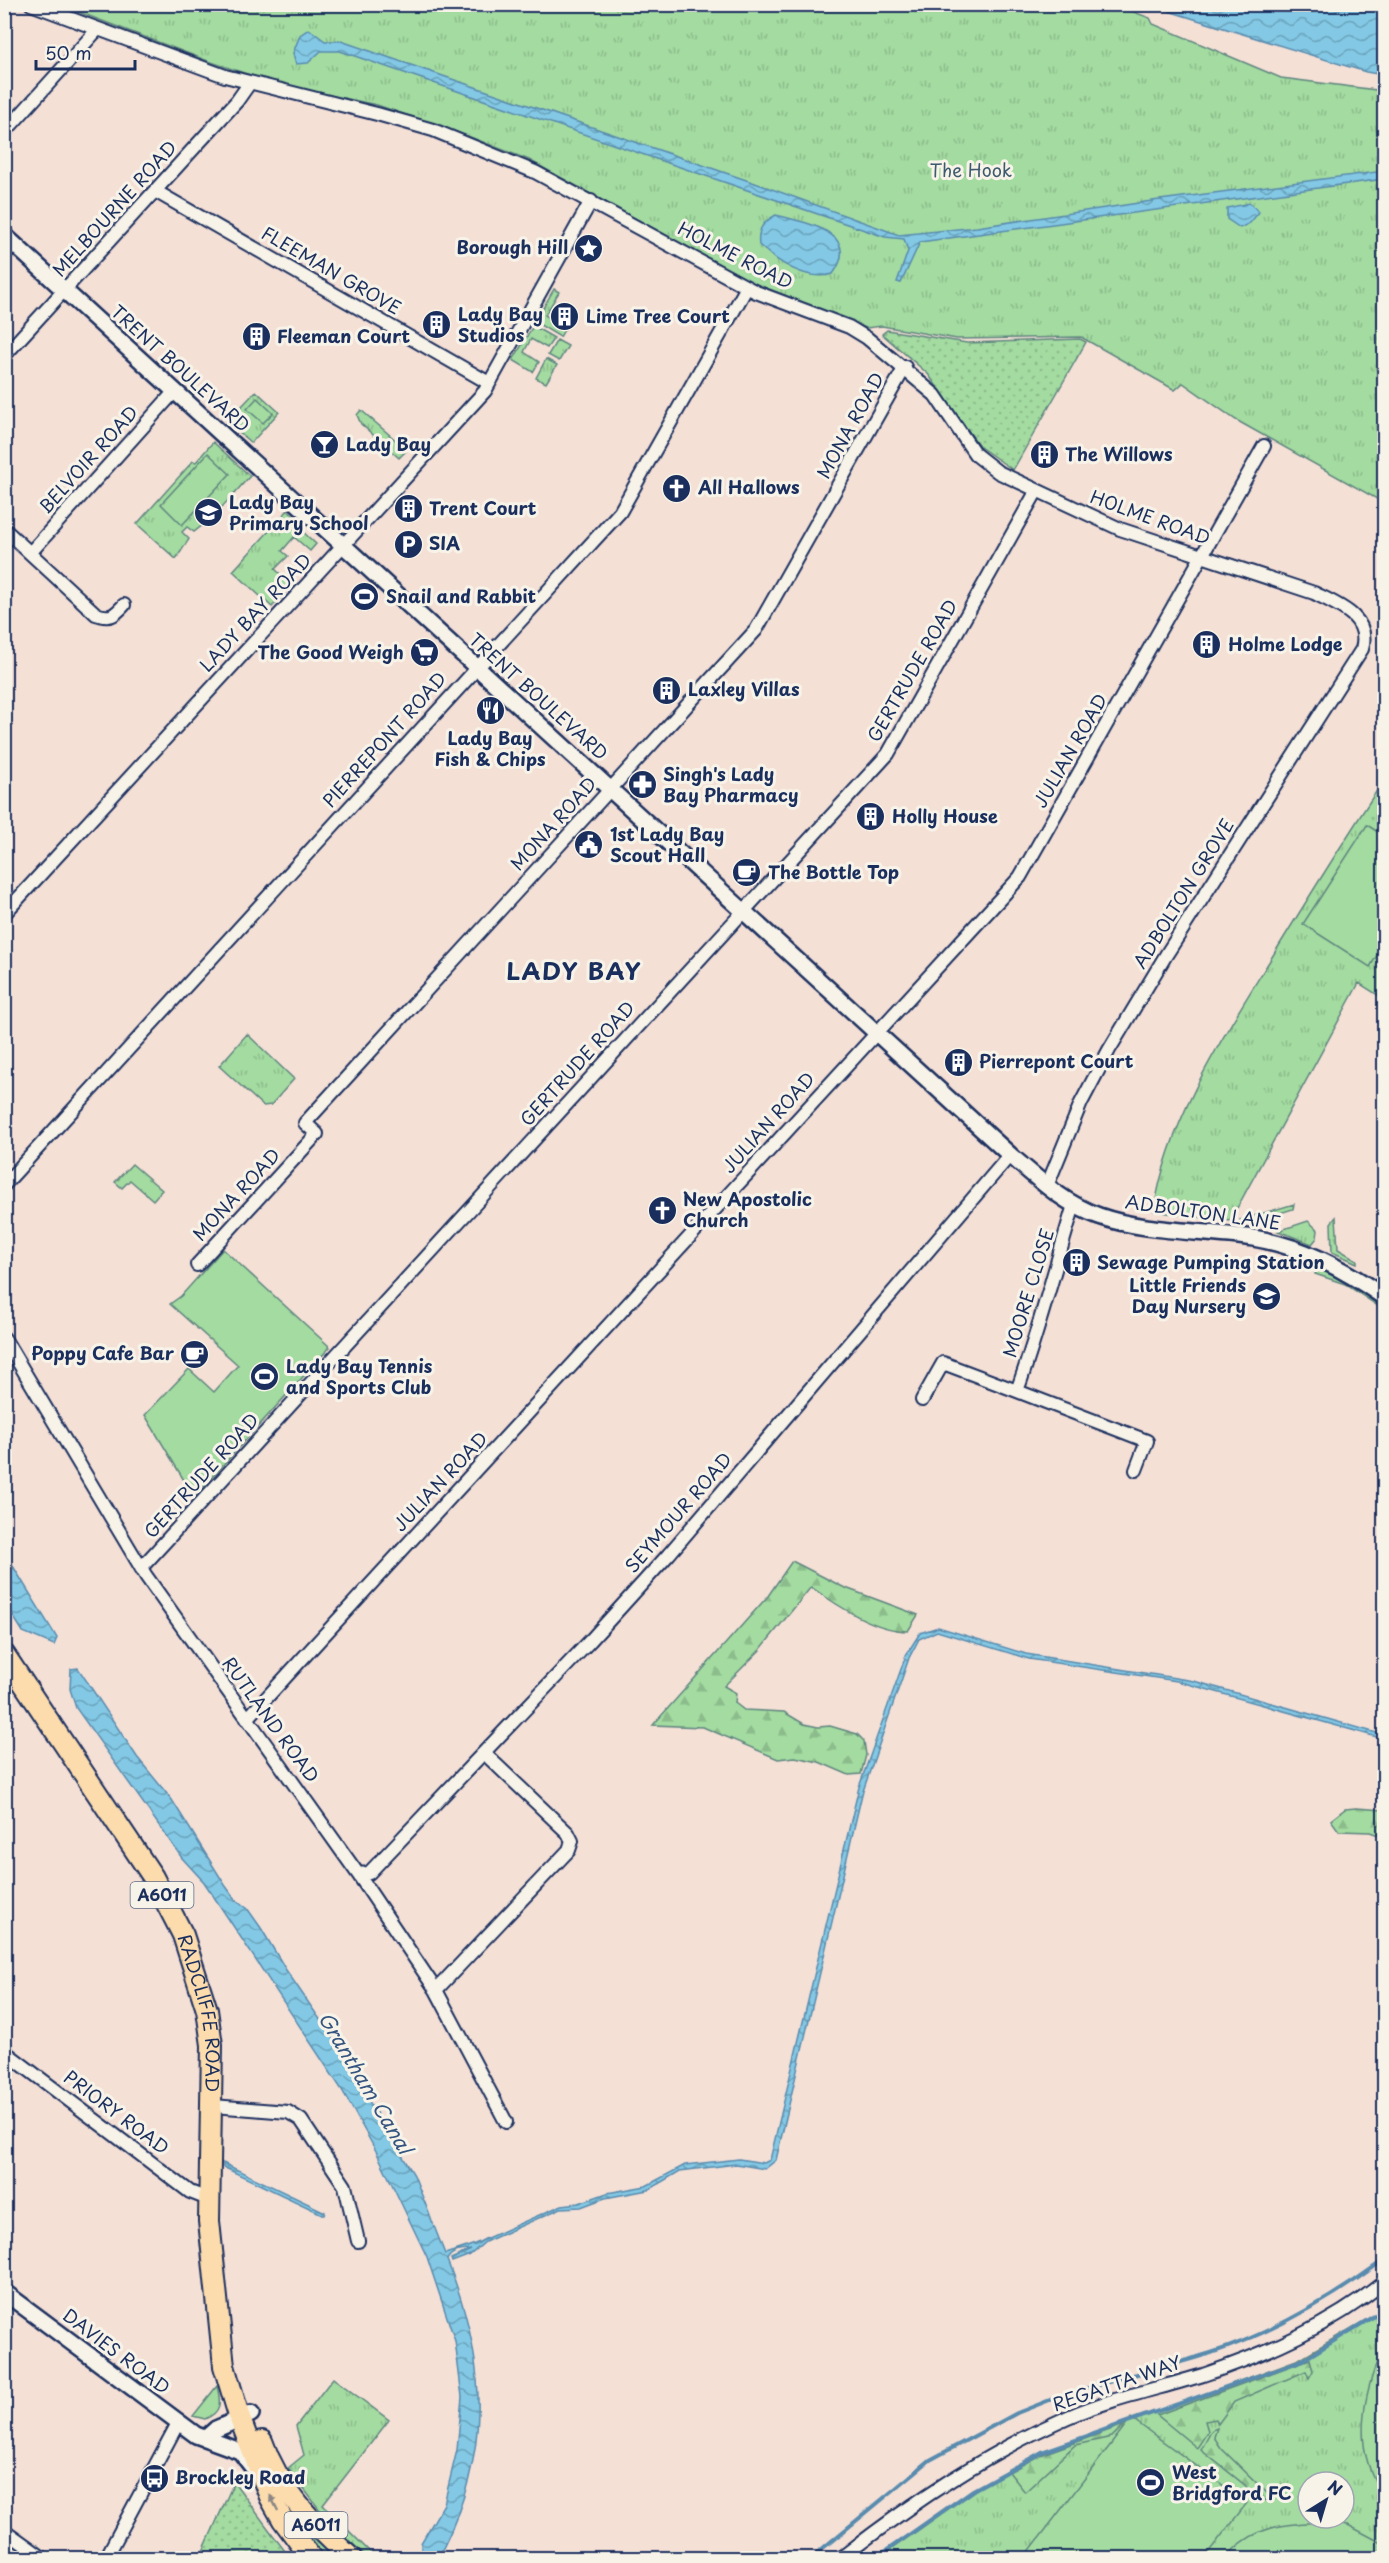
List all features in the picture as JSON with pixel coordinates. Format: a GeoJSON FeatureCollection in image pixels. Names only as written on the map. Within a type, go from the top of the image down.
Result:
{"type":"FeatureCollection","features":[{"type":"Feature","properties":{"kind":"highway","name":"RADCLIFFE ROAD"},"geometry":{"type":"LineString","coordinates":[[4,1654],[153,1877],[183,1935],[207,2010],[212,2045],[213,2106],[208,2199],[215,2280],[245,2417],[263,2480],[283,2520],[311,2559]]}},
{"type":"Feature","properties":{"kind":"highway","name":"RADCLIFFE ROAD"},"geometry":{"type":"LineString","coordinates":[[245,2417],[286,2489],[311,2520],[350,2558]]}},
{"type":"Feature","properties":{"kind":"street","name":"HOLME ROAD"},"geometry":{"type":"LineString","coordinates":[[31,4],[249,84],[377,114],[433,130],[535,171],[747,287],[849,327],[867,338],[905,367],[935,395],[975,454],[998,472],[1120,530],[1314,593],[1352,614],[1360,621],[1364,631]]}},
{"type":"Feature","properties":{"kind":"street"},"geometry":{"type":"LineString","coordinates":[[4,133],[97,30]]}},
{"type":"Feature","properties":{"kind":"street","name":"MELBOURNE ROAD"},"geometry":{"type":"LineString","coordinates":[[4,356],[237,101],[249,84]]}},
{"type":"Feature","properties":{"kind":"street","name":"FLEEMAN GROVE"},"geometry":{"type":"LineString","coordinates":[[155,191],[489,382]]}},
{"type":"Feature","properties":{"kind":"street","name":"LADY BAY ROAD"},"geometry":{"type":"LineString","coordinates":[[4,914],[474,402],[489,382],[591,201]]}},
{"type":"Feature","properties":{"kind":"street","name":"TRENT BOULEVARD"},"geometry":{"type":"LineString","coordinates":[[4,235],[1010,1155],[1047,1186]]}},
{"type":"Feature","properties":{"kind":"street","name":"PIERREPONT ROAD"},"geometry":{"type":"LineString","coordinates":[[4,1185],[620,512],[747,287]]}},
{"type":"Feature","properties":{"kind":"street","name":"MONA ROAD"},"geometry":{"type":"LineString","coordinates":[[197,1265],[317,1134],[305,1123],[756,630],[905,367]]}},
{"type":"Feature","properties":{"kind":"street","name":"BELVOIR ROAD"},"geometry":{"type":"LineString","coordinates":[[30,553],[176,392]]}},
{"type":"Feature","properties":{"kind":"street","name":"JULIAN ROAD"},"geometry":{"type":"LineString","coordinates":[[247,1719],[1020,877],[1264,446]]}},
{"type":"Feature","properties":{"kind":"street","name":"GERTRUDE ROAD"},"geometry":{"type":"LineString","coordinates":[[141,1568],[888,754],[1036,492]]}},
{"type":"Feature","properties":{"kind":"street"},"geometry":{"type":"LineString","coordinates":[[4,529],[96,614],[105,618],[114,616],[124,605]]}},
{"type":"Feature","properties":{"kind":"street","name":"ADBOLTON GROVE"},"geometry":{"type":"LineString","coordinates":[[1047,1186],[1082,1103],[1109,1050],[1166,955],[1362,649],[1364,631]]}},
{"type":"Feature","properties":{"kind":"street","name":"SEYMOUR ROAD"},"geometry":{"type":"LineString","coordinates":[[358,1874],[369,1873],[669,1554],[1010,1155]]}},
{"type":"Feature","properties":{"kind":"street","name":"ADBOLTON LANE"},"geometry":{"type":"LineString","coordinates":[[1047,1186],[1074,1205],[1100,1217],[1133,1224],[1254,1238],[1287,1246],[1318,1257],[1384,1297]]}},
{"type":"Feature","properties":{"kind":"street","name":"MOORE CLOSE"},"geometry":{"type":"LineString","coordinates":[[1017,1391],[1038,1333],[1043,1306],[1074,1205]]}},
{"type":"Feature","properties":{"kind":"street","name":"RUTLAND ROAD"},"geometry":{"type":"LineString","coordinates":[[4,1338],[141,1568],[358,1874],[436,1990],[506,2122]]}},
{"type":"Feature","properties":{"kind":"street"},"geometry":{"type":"LineString","coordinates":[[922,1400],[943,1363],[1147,1441],[1136,1470]]}},
{"type":"Feature","properties":{"kind":"street"},"geometry":{"type":"LineString","coordinates":[[436,1990],[569,1850],[572,1840],[568,1833],[484,1753]]}},
{"type":"Feature","properties":{"kind":"street","name":"PRIORY ROAD"},"geometry":{"type":"LineString","coordinates":[[4,2051],[190,2192],[208,2199]]}},
{"type":"Feature","properties":{"kind":"street"},"geometry":{"type":"LineString","coordinates":[[213,2106],[288,2112],[301,2120],[345,2186],[357,2241]]}},
{"type":"Feature","properties":{"kind":"street","name":"REGATTA WAY"},"geometry":{"type":"LineString","coordinates":[[841,2559],[914,2504],[997,2452],[1082,2412],[1203,2374],[1283,2344],[1345,2310],[1384,2282]]}},
{"type":"Feature","properties":{"kind":"street","name":"DAVIES ROAD"},"geometry":{"type":"LineString","coordinates":[[4,2292],[178,2423],[206,2438],[240,2451],[263,2480]]}},
{"type":"Feature","properties":{"kind":"street"},"geometry":{"type":"LineString","coordinates":[[206,2438],[216,2429],[245,2417]]}},
{"type":"Feature","properties":{"kind":"street"},"geometry":{"type":"LineString","coordinates":[[106,2559],[178,2423]]}},
{"type":"Feature","properties":{"kind":"street"},"geometry":{"type":"LineString","coordinates":[[4,2530],[43,2559]]}},
{"type":"Feature","properties":{"kind":"green space","name":"The Hook"},"geometry":{"type":"Polygon","coordinates":[[[60,5],[1115,5],[1150,18],[1153,24],[1281,78],[1384,91],[1384,503],[1236,420],[1183,383],[1175,390],[1081,337],[957,339],[882,326],[866,328],[751,282],[529,160],[377,105],[280,85],[208,61],[60,5]]]}},
{"type":"Feature","properties":{"kind":"green space"},"geometry":{"type":"Polygon","coordinates":[[[554,289],[559,292],[545,315],[565,328],[560,337],[535,322],[554,289]]]}},
{"type":"Feature","properties":{"kind":"green space"},"geometry":{"type":"Polygon","coordinates":[[[533,326],[554,338],[547,348],[531,339],[524,352],[539,362],[533,372],[513,360],[533,326]]]}},
{"type":"Feature","properties":{"kind":"green space"},"geometry":{"type":"Polygon","coordinates":[[[887,330],[967,343],[1080,339],[1086,342],[1013,470],[980,447],[928,374],[882,334],[887,330]]]}},
{"type":"Feature","properties":{"kind":"green space"},"geometry":{"type":"Polygon","coordinates":[[[557,340],[568,346],[559,361],[548,355],[557,340]]]}},
{"type":"Feature","properties":{"kind":"green space"},"geometry":{"type":"Polygon","coordinates":[[[546,359],[557,365],[546,383],[536,378],[546,359]]]}},
{"type":"Feature","properties":{"kind":"green space"},"geometry":{"type":"Polygon","coordinates":[[[256,391],[279,412],[251,443],[227,422],[256,391]]]}},
{"type":"Feature","properties":{"kind":"green space"},"geometry":{"type":"Polygon","coordinates":[[[257,398],[273,413],[263,423],[247,409],[257,398]]]}},
{"type":"Feature","properties":{"kind":"green space"},"geometry":{"type":"Polygon","coordinates":[[[361,410],[407,450],[399,458],[361,424],[357,415],[361,410]]]}},
{"type":"Feature","properties":{"kind":"green space"},"geometry":{"type":"Polygon","coordinates":[[[213,442],[250,476],[214,516],[194,532],[187,527],[182,532],[189,539],[176,559],[137,524],[213,442]]]}},
{"type":"Feature","properties":{"kind":"green space"},"geometry":{"type":"Polygon","coordinates":[[[208,453],[230,474],[182,525],[161,504],[208,453]]]}},
{"type":"Feature","properties":{"kind":"green space"},"geometry":{"type":"Polygon","coordinates":[[[288,510],[305,525],[301,530],[316,544],[310,551],[294,537],[282,551],[288,556],[275,569],[292,585],[272,607],[233,571],[288,510]]]}},
{"type":"Feature","properties":{"kind":"green space"},"geometry":{"type":"Polygon","coordinates":[[[1384,780],[1384,999],[1359,983],[1230,1221],[1154,1211],[1161,1177],[1172,1143],[1200,1079],[1217,1047],[1384,780]]]}},
{"type":"Feature","properties":{"kind":"green space"},"geometry":{"type":"Polygon","coordinates":[[[1367,825],[1384,836],[1384,944],[1370,967],[1303,924],[1367,825]]]}},
{"type":"Feature","properties":{"kind":"green space"},"geometry":{"type":"Polygon","coordinates":[[[247,1034],[294,1079],[271,1105],[263,1106],[219,1066],[247,1034]]]}},
{"type":"Feature","properties":{"kind":"green space"},"geometry":{"type":"Polygon","coordinates":[[[132,1164],[162,1190],[153,1200],[130,1180],[122,1188],[115,1182],[132,1164]]]}},
{"type":"Feature","properties":{"kind":"green space"},"geometry":{"type":"Polygon","coordinates":[[[1294,1204],[1293,1209],[1241,1225],[1240,1220],[1294,1204]]]}},
{"type":"Feature","properties":{"kind":"green space"},"geometry":{"type":"Polygon","coordinates":[[[1336,1217],[1338,1249],[1357,1260],[1357,1263],[1332,1252],[1331,1223],[1336,1217]]]}},
{"type":"Feature","properties":{"kind":"green space"},"geometry":{"type":"Polygon","coordinates":[[[1308,1221],[1318,1230],[1317,1238],[1312,1244],[1278,1231],[1308,1221]]]}},
{"type":"Feature","properties":{"kind":"green space","name":"Lady Bay Tennis and Sports Club"},"geometry":{"type":"Polygon","coordinates":[[[223,1249],[330,1347],[194,1497],[145,1415],[189,1369],[214,1392],[238,1365],[170,1304],[181,1296],[223,1249]]]}},
{"type":"Feature","properties":{"kind":"green space"},"geometry":{"type":"Polygon","coordinates":[[[1318,1266],[1368,1293],[1384,1305],[1384,1310],[1345,1284],[1315,1274],[1318,1266]]]}},
{"type":"Feature","properties":{"kind":"green space"},"geometry":{"type":"Polygon","coordinates":[[[792,1561],[843,1587],[918,1615],[908,1631],[883,1627],[857,1616],[811,1587],[760,1650],[724,1686],[736,1693],[735,1703],[744,1710],[784,1712],[804,1724],[818,1727],[830,1726],[857,1734],[864,1741],[866,1755],[861,1774],[849,1775],[819,1762],[795,1757],[778,1759],[703,1727],[653,1725],[768,1596],[792,1561]]]}},
{"type":"Feature","properties":{"kind":"green space"},"geometry":{"type":"Polygon","coordinates":[[[1345,1809],[1384,1810],[1384,1837],[1370,1832],[1339,1831],[1331,1820],[1345,1809]]]}},
{"type":"Feature","properties":{"kind":"green space"},"geometry":{"type":"Polygon","coordinates":[[[1384,2309],[1384,2558],[879,2558],[978,2488],[1040,2455],[1299,2359],[1384,2309]]]}},
{"type":"Feature","properties":{"kind":"green space"},"geometry":{"type":"Polygon","coordinates":[[[1384,2345],[1384,2495],[1373,2477],[1367,2459],[1363,2421],[1370,2382],[1384,2345]]]}},
{"type":"Feature","properties":{"kind":"green space"},"geometry":{"type":"Polygon","coordinates":[[[1310,2359],[1313,2371],[1309,2378],[1306,2371],[1234,2402],[1218,2424],[1216,2419],[1205,2421],[1208,2431],[1197,2448],[1157,2415],[1310,2359]]]}},
{"type":"Feature","properties":{"kind":"green space"},"geometry":{"type":"Polygon","coordinates":[[[333,2378],[389,2420],[323,2505],[376,2558],[368,2558],[329,2522],[288,2468],[304,2455],[296,2426],[333,2378]]]}},
{"type":"Feature","properties":{"kind":"green space"},"geometry":{"type":"Polygon","coordinates":[[[217,2386],[219,2406],[215,2413],[205,2419],[193,2416],[217,2386]]]}},
{"type":"Feature","properties":{"kind":"green space","name":"West Bridgford FC"},"geometry":{"type":"Polygon","coordinates":[[[1131,2418],[1247,2503],[1204,2558],[1024,2558],[1131,2418]]]}},
{"type":"Feature","properties":{"kind":"green space"},"geometry":{"type":"Polygon","coordinates":[[[1124,2425],[1112,2437],[1075,2445],[1025,2492],[1009,2472],[1040,2455],[1124,2425]]]}},
{"type":"Feature","properties":{"kind":"green space"},"geometry":{"type":"Polygon","coordinates":[[[1217,2428],[1214,2437],[1221,2448],[1272,2499],[1269,2501],[1257,2499],[1256,2494],[1201,2450],[1212,2430],[1217,2428]]]}},
{"type":"Feature","properties":{"kind":"green space"},"geometry":{"type":"Polygon","coordinates":[[[261,2458],[340,2558],[321,2558],[293,2521],[261,2458]]]}},
{"type":"Feature","properties":{"kind":"green space"},"geometry":{"type":"Polygon","coordinates":[[[234,2482],[290,2558],[200,2558],[234,2482]]]}},
{"type":"Feature","properties":{"kind":"green space"},"geometry":{"type":"Polygon","coordinates":[[[1296,2523],[1296,2530],[1356,2529],[1384,2544],[1384,2558],[1226,2558],[1236,2547],[1259,2532],[1296,2523]]]}},
{"type":"Feature","properties":{"kind":"water"},"geometry":{"type":"Polygon","coordinates":[[[1149,5],[1384,5],[1384,75],[1366,72],[1149,5]]]}},
{"type":"Feature","properties":{"kind":"water"},"geometry":{"type":"Polygon","coordinates":[[[309,29],[325,41],[341,41],[755,183],[899,235],[977,227],[1152,201],[1384,171],[1384,179],[920,242],[901,283],[897,282],[908,251],[904,239],[885,237],[340,51],[321,51],[308,63],[296,64],[293,53],[300,35],[309,29]]]}},
{"type":"Feature","properties":{"kind":"water"},"geometry":{"type":"Polygon","coordinates":[[[1250,203],[1259,212],[1250,223],[1240,228],[1227,219],[1227,208],[1250,203]]]}},
{"type":"Feature","properties":{"kind":"water"},"geometry":{"type":"Polygon","coordinates":[[[776,215],[815,226],[836,239],[841,248],[840,260],[833,274],[823,276],[803,273],[783,264],[759,245],[762,227],[776,215]]]}},
{"type":"Feature","properties":{"kind":"water"},"geometry":{"type":"Polygon","coordinates":[[[5,1553],[57,1638],[54,1645],[23,1632],[5,1603],[5,1553]]]}},
{"type":"Feature","properties":{"kind":"water","name":"Grantham Canal"},"geometry":{"type":"Polygon","coordinates":[[[938,1627],[1026,1654],[1194,1681],[1384,1735],[1384,1739],[1177,1681],[1029,1659],[937,1631],[919,1639],[909,1658],[862,1794],[776,2160],[765,2169],[736,2164],[680,2171],[648,2190],[605,2198],[581,2207],[561,2208],[485,2242],[470,2255],[452,2262],[451,2259],[471,2250],[451,2254],[447,2260],[471,2337],[477,2374],[478,2411],[475,2447],[468,2484],[455,2521],[438,2558],[416,2558],[421,2550],[421,2543],[444,2504],[457,2450],[462,2397],[455,2341],[427,2257],[376,2151],[342,2090],[204,1882],[182,1858],[76,1708],[70,1689],[71,1669],[78,1668],[137,1757],[172,1800],[225,1885],[235,1899],[247,1908],[286,1970],[352,2066],[370,2103],[414,2175],[445,2254],[475,2244],[562,2205],[646,2186],[685,2165],[739,2159],[764,2163],[770,2160],[859,1787],[906,1655],[920,1633],[938,1627]]]}},
{"type":"Feature","properties":{"kind":"water"},"geometry":{"type":"Polygon","coordinates":[[[223,2163],[325,2212],[324,2215],[223,2167],[223,2163]]]}},
{"type":"Feature","properties":{"kind":"waterway"},"geometry":{"type":"LineString","coordinates":[[1078,2391],[1211,2353],[1256,2336],[1320,2302],[1381,2262]]}},
{"type":"Feature","properties":{"kind":"waterway"},"geometry":{"type":"LineString","coordinates":[[876,2558],[973,2490],[1042,2452],[1303,2360],[1384,2310]]}},
{"type":"Feature","properties":{"kind":"waterway"},"geometry":{"type":"LineString","coordinates":[[811,2558],[930,2460],[1017,2413],[1065,2394]]}},
{"type":"Feature","properties":{"kind":"place","name":"Borough Hill"},"geometry":{"type":"Point","coordinates":[589,248]}},
{"type":"Feature","properties":{"kind":"place","name":"Lime Tree Court"},"geometry":{"type":"Point","coordinates":[565,317]}},
{"type":"Feature","properties":{"kind":"place","name":"Lady Bay Studios"},"geometry":{"type":"Point","coordinates":[437,325]}},
{"type":"Feature","properties":{"kind":"place","name":"Fleeman Court"},"geometry":{"type":"Point","coordinates":[256,337]}},
{"type":"Feature","properties":{"kind":"place","name":"Lady Bay"},"geometry":{"type":"Point","coordinates":[325,445]}},
{"type":"Feature","properties":{"kind":"place","name":"The Willows"},"geometry":{"type":"Point","coordinates":[1044,455]}},
{"type":"Feature","properties":{"kind":"place","name":"All Hallows"},"geometry":{"type":"Point","coordinates":[677,488]}},
{"type":"Feature","properties":{"kind":"place","name":"Trent Court"},"geometry":{"type":"Point","coordinates":[408,509]}},
{"type":"Feature","properties":{"kind":"place","name":"Lady Bay Primary School"},"geometry":{"type":"Point","coordinates":[208,513]}},
{"type":"Feature","properties":{"kind":"place","name":"SIA"},"geometry":{"type":"Point","coordinates":[408,544]}},
{"type":"Feature","properties":{"kind":"place","name":"Snail and Rabbit"},"geometry":{"type":"Point","coordinates":[365,597]}},
{"type":"Feature","properties":{"kind":"place","name":"Holme Lodge"},"geometry":{"type":"Point","coordinates":[1207,645]}},
{"type":"Feature","properties":{"kind":"place","name":"The Good Weigh"},"geometry":{"type":"Point","coordinates":[425,653]}},
{"type":"Feature","properties":{"kind":"place","name":"Laxley Villas"},"geometry":{"type":"Point","coordinates":[667,690]}},
{"type":"Feature","properties":{"kind":"place","name":"Lady Bay Fish & Chips"},"geometry":{"type":"Point","coordinates":[490,710]}},
{"type":"Feature","properties":{"kind":"place","name":"Singh's Lady Bay Pharmacy"},"geometry":{"type":"Point","coordinates":[642,785]}},
{"type":"Feature","properties":{"kind":"place","name":"Holly House"},"geometry":{"type":"Point","coordinates":[871,817]}},
{"type":"Feature","properties":{"kind":"place","name":"1st Lady Bay Scout Hall"},"geometry":{"type":"Point","coordinates":[589,845]}},
{"type":"Feature","properties":{"kind":"place","name":"The Bottle Top"},"geometry":{"type":"Point","coordinates":[747,873]}},
{"type":"Feature","properties":{"kind":"place","name":"Pierrepont Court"},"geometry":{"type":"Point","coordinates":[958,1062]}},
{"type":"Feature","properties":{"kind":"place","name":"New Apostolic Church"},"geometry":{"type":"Point","coordinates":[662,1210]}},
{"type":"Feature","properties":{"kind":"place","name":"Sewage Pumping Station"},"geometry":{"type":"Point","coordinates":[1076,1263]}},
{"type":"Feature","properties":{"kind":"place","name":"Little Friends Day Nursery"},"geometry":{"type":"Point","coordinates":[1267,1296]}},
{"type":"Feature","properties":{"kind":"place","name":"Poppy Cafe Bar"},"geometry":{"type":"Point","coordinates":[195,1354]}},
{"type":"Feature","properties":{"kind":"place","name":"Lady Bay Tennis and Sports Club"},"geometry":{"type":"Point","coordinates":[265,1377]}},
{"type":"Feature","properties":{"kind":"place","name":"Brockley Road"},"geometry":{"type":"Point","coordinates":[154,2478]}},
{"type":"Feature","properties":{"kind":"place","name":"West Bridgford FC"},"geometry":{"type":"Point","coordinates":[1151,2483]}},
{"type":"Feature","properties":{"kind":"district","name":"LADY BAY"},"geometry":{"type":"Point","coordinates":[574,972]}}]}
